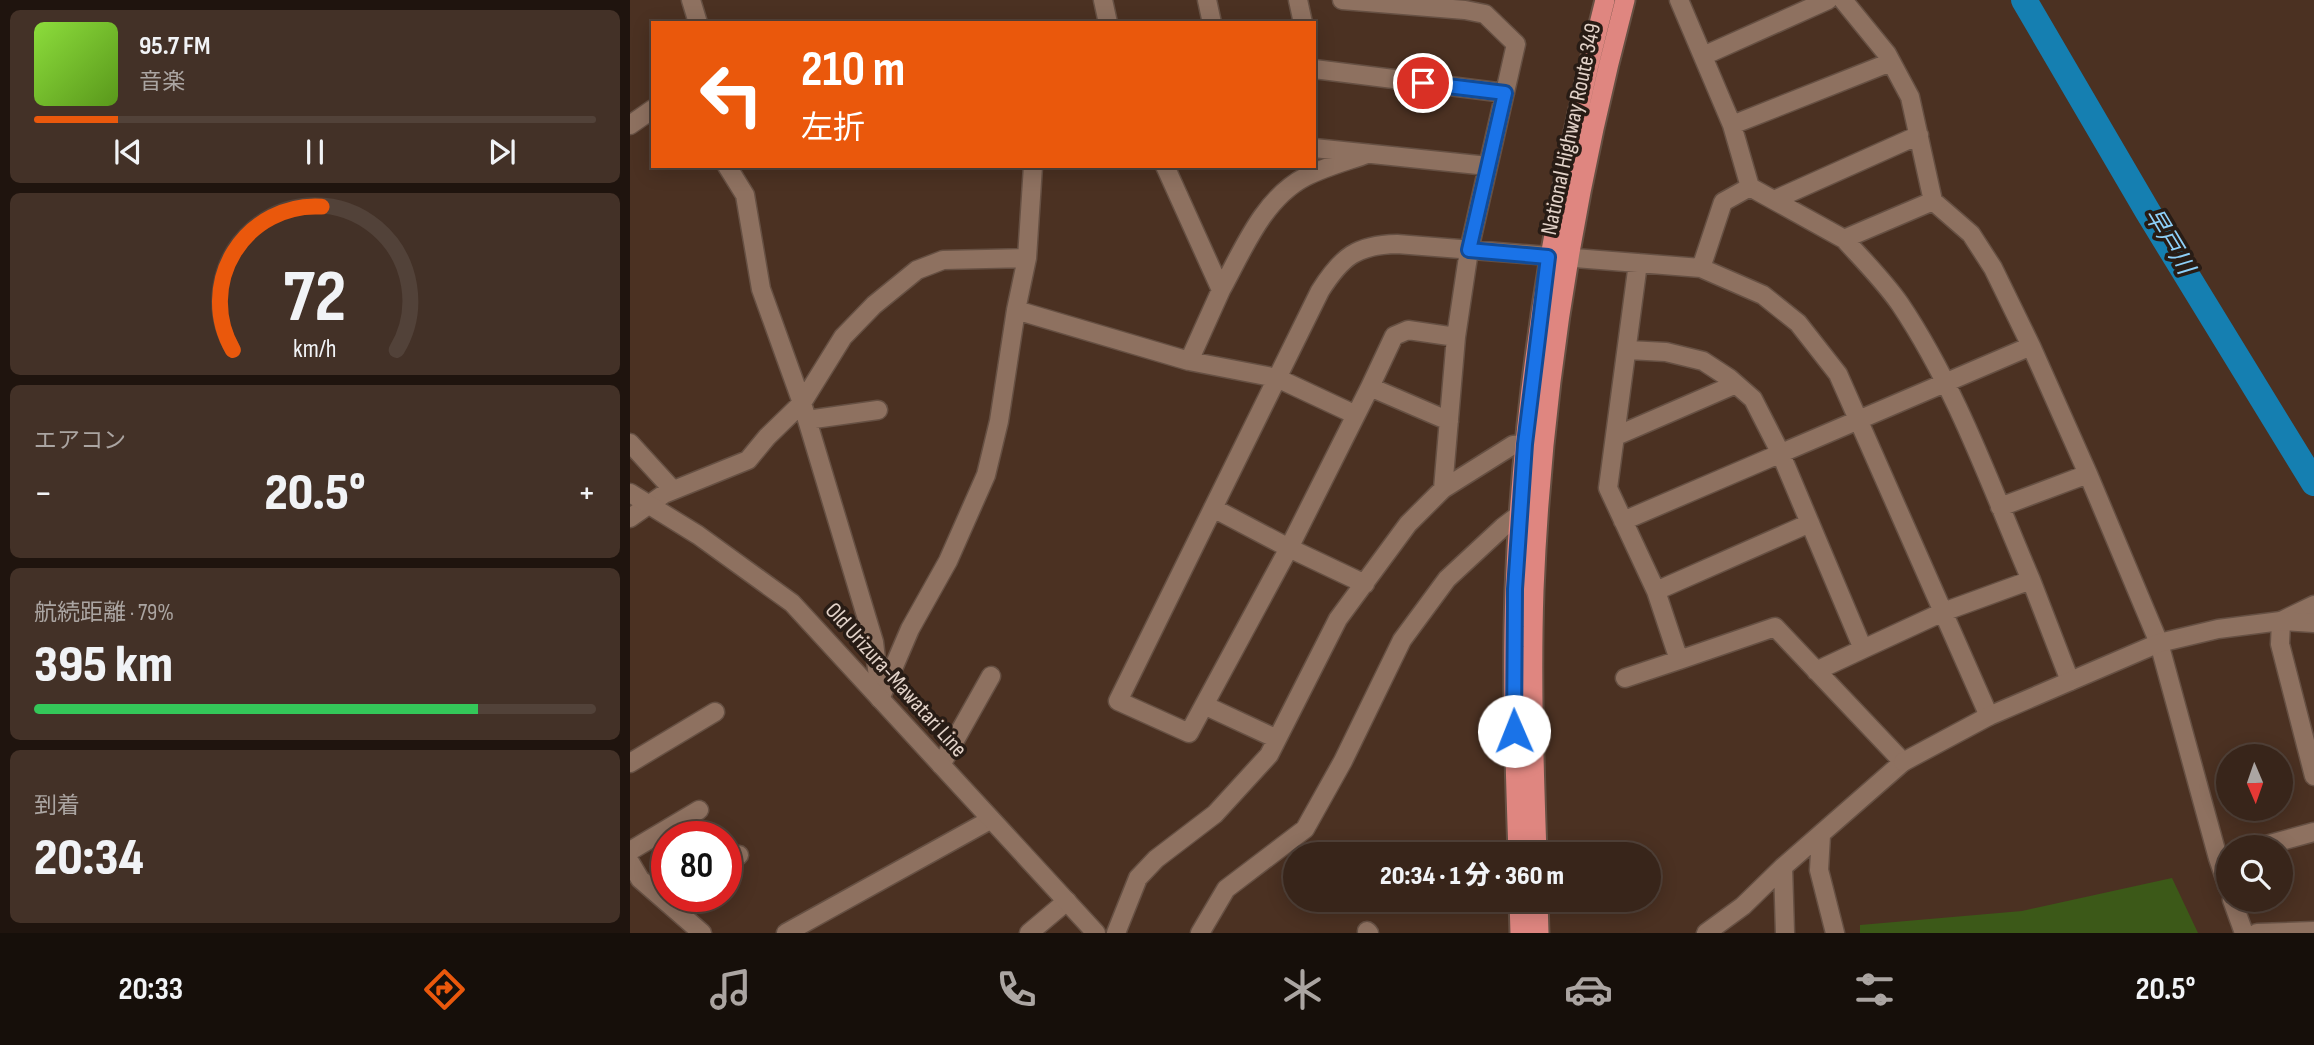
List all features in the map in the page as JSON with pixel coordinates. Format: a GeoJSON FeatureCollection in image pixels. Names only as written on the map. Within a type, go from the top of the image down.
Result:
{"type":"FeatureCollection","features":[{"type":"Feature","properties":{"kind":"highway","name":"National Highway Route 349"},"geometry":{"type":"LineString","coordinates":[[1518,842],[1513,706],[1515,589],[1525,444],[1558,258],[1583,83],[1605,0]]}},
{"type":"Feature","properties":{"kind":"highway","name":"National Highway Route 349"},"geometry":{"type":"LineString","coordinates":[[1537,842],[1533,701],[1534,589],[1555,348],[1558,258],[1625,0]]}},
{"type":"Feature","properties":{"kind":"highway"},"geometry":{"type":"LineString","coordinates":[[1519,912],[1520,933]]}},
{"type":"Feature","properties":{"kind":"highway"},"geometry":{"type":"LineString","coordinates":[[1538,912],[1539,933]]}},
{"type":"Feature","properties":{"kind":"street"},"geometry":{"type":"LineString","coordinates":[[691,0],[697,21]]}},
{"type":"Feature","properties":{"kind":"street"},"geometry":{"type":"LineString","coordinates":[[1103,0],[1108,21]]}},
{"type":"Feature","properties":{"kind":"street"},"geometry":{"type":"LineString","coordinates":[[1207,0],[1212,21]]}},
{"type":"Feature","properties":{"kind":"street"},"geometry":{"type":"LineString","coordinates":[[1298,0],[1303,21]]}},
{"type":"Feature","properties":{"kind":"street"},"geometry":{"type":"LineString","coordinates":[[1342,0],[1465,5],[1485,14],[1516,44],[1469,250],[1456,337],[1443,489]]}},
{"type":"Feature","properties":{"kind":"street"},"geometry":{"type":"LineString","coordinates":[[1679,0],[1732,125],[1750,187],[1844,239],[1898,302],[1947,381],[2031,580],[2070,681]]}},
{"type":"Feature","properties":{"kind":"street"},"geometry":{"type":"LineString","coordinates":[[1703,56],[1828,0]]}},
{"type":"Feature","properties":{"kind":"street"},"geometry":{"type":"LineString","coordinates":[[1843,0],[1891,62],[1910,97],[1933,201],[1971,234],[1993,268],[2031,346],[2159,643],[2216,835]]}},
{"type":"Feature","properties":{"kind":"street"},"geometry":{"type":"LineString","coordinates":[[1732,125],[1891,62]]}},
{"type":"Feature","properties":{"kind":"street"},"geometry":{"type":"LineString","coordinates":[[1316,69],[1505,93]]}},
{"type":"Feature","properties":{"kind":"street"},"geometry":{"type":"LineString","coordinates":[[630,125],[651,110]]}},
{"type":"Feature","properties":{"kind":"street"},"geometry":{"type":"LineString","coordinates":[[1774,200],[1919,135]]}},
{"type":"Feature","properties":{"kind":"street"},"geometry":{"type":"LineString","coordinates":[[1316,148],[1488,166]]}},
{"type":"Feature","properties":{"kind":"street"},"geometry":{"type":"LineString","coordinates":[[1189,361],[1222,290],[1255,229],[1280,195],[1304,172],[1367,154]]}},
{"type":"Feature","properties":{"kind":"street"},"geometry":{"type":"LineString","coordinates":[[728,168],[745,195],[761,289],[805,411],[874,642],[880,699]]}},
{"type":"Feature","properties":{"kind":"street"},"geometry":{"type":"LineString","coordinates":[[880,699],[909,629],[948,561],[986,475],[999,421],[1027,258],[1033,168]]}},
{"type":"Feature","properties":{"kind":"street"},"geometry":{"type":"LineString","coordinates":[[1166,168],[1222,290]]}},
{"type":"Feature","properties":{"kind":"street"},"geometry":{"type":"LineString","coordinates":[[1701,268],[1723,202],[1750,187]]}},
{"type":"Feature","properties":{"kind":"street"},"geometry":{"type":"LineString","coordinates":[[1844,239],[1933,201]]}},
{"type":"Feature","properties":{"kind":"street"},"geometry":{"type":"LineString","coordinates":[[1456,337],[1408,330],[1394,336],[1289,548],[1189,733],[1118,701],[1331,273],[1359,249],[1397,244],[1701,268],[1763,295],[1798,323],[1838,374],[1989,716]]}},
{"type":"Feature","properties":{"kind":"street"},"geometry":{"type":"LineString","coordinates":[[630,519],[648,504],[673,490],[748,460],[767,437],[805,411],[843,337],[874,305],[917,270],[943,260],[1027,258]]}},
{"type":"Feature","properties":{"kind":"street"},"geometry":{"type":"LineString","coordinates":[[1638,263],[1608,488],[1656,591],[1679,660]]}},
{"type":"Feature","properties":{"kind":"street"},"geometry":{"type":"LineString","coordinates":[[1016,310],[1189,361],[1277,378],[1356,415]]}},
{"type":"Feature","properties":{"kind":"street"},"geometry":{"type":"LineString","coordinates":[[1622,521],[2031,346]]}},
{"type":"Feature","properties":{"kind":"street"},"geometry":{"type":"LineString","coordinates":[[1628,350],[1666,352],[1703,361],[1753,399],[1780,452],[1863,649]]}},
{"type":"Feature","properties":{"kind":"street"},"geometry":{"type":"LineString","coordinates":[[1616,436],[1736,384]]}},
{"type":"Feature","properties":{"kind":"street"},"geometry":{"type":"LineString","coordinates":[[1370,387],[1449,421]]}},
{"type":"Feature","properties":{"kind":"street"},"geometry":{"type":"LineString","coordinates":[[805,411],[878,410]]}},
{"type":"Feature","properties":{"kind":"street"},"geometry":{"type":"LineString","coordinates":[[630,443],[673,490]]}},
{"type":"Feature","properties":{"kind":"street"},"geometry":{"type":"LineString","coordinates":[[1115,933],[1138,878],[1156,859],[1215,814],[1269,755],[1338,619],[1408,524],[1443,489],[1513,445],[1525,444]]}},
{"type":"Feature","properties":{"kind":"street"},"geometry":{"type":"LineString","coordinates":[[2000,508],[2088,474]]}},
{"type":"Feature","properties":{"kind":"street","name":"Old Urizura-Mawatari Line"},"geometry":{"type":"LineString","coordinates":[[630,493],[698,535],[792,603],[1096,933]]}},
{"type":"Feature","properties":{"kind":"street"},"geometry":{"type":"LineString","coordinates":[[1213,509],[1365,584]]}},
{"type":"Feature","properties":{"kind":"street"},"geometry":{"type":"LineString","coordinates":[[1200,933],[1226,889],[1305,829],[1343,761],[1402,640],[1447,579],[1520,514]]}},
{"type":"Feature","properties":{"kind":"street"},"geometry":{"type":"LineString","coordinates":[[1656,591],[1810,523]]}},
{"type":"Feature","properties":{"kind":"street"},"geometry":{"type":"LineString","coordinates":[[1816,671],[1944,612],[2031,580]]}},
{"type":"Feature","properties":{"kind":"street"},"geometry":{"type":"LineString","coordinates":[[2281,621],[2314,605]]}},
{"type":"Feature","properties":{"kind":"street"},"geometry":{"type":"LineString","coordinates":[[2281,621],[2280,644],[2314,776]]}},
{"type":"Feature","properties":{"kind":"street"},"geometry":{"type":"LineString","coordinates":[[1706,933],[1743,906],[1783,867],[1903,762],[1989,716],[2159,643],[2218,629],[2281,621],[2314,623]]}},
{"type":"Feature","properties":{"kind":"street"},"geometry":{"type":"LineString","coordinates":[[1625,678],[1774,627],[1903,762]]}},
{"type":"Feature","properties":{"kind":"street"},"geometry":{"type":"LineString","coordinates":[[941,765],[991,676]]}},
{"type":"Feature","properties":{"kind":"street"},"geometry":{"type":"LineString","coordinates":[[1204,705],[1277,739]]}},
{"type":"Feature","properties":{"kind":"street"},"geometry":{"type":"LineString","coordinates":[[630,763],[715,712]]}},
{"type":"Feature","properties":{"kind":"street"},"geometry":{"type":"LineString","coordinates":[[630,851],[699,810]]}},
{"type":"Feature","properties":{"kind":"street"},"geometry":{"type":"LineString","coordinates":[[786,933],[990,820]]}},
{"type":"Feature","properties":{"kind":"street"},"geometry":{"type":"LineString","coordinates":[[2293,838],[2314,832]]}},
{"type":"Feature","properties":{"kind":"street"},"geometry":{"type":"LineString","coordinates":[[1822,835],[1819,870],[1835,933]]}},
{"type":"Feature","properties":{"kind":"street"},"geometry":{"type":"LineString","coordinates":[[630,862],[640,879],[651,889]]}},
{"type":"Feature","properties":{"kind":"street"},"geometry":{"type":"LineString","coordinates":[[1783,867],[1786,933]]}},
{"type":"Feature","properties":{"kind":"street"},"geometry":{"type":"LineString","coordinates":[[1029,933],[1067,901]]}},
{"type":"Feature","properties":{"kind":"street"},"geometry":{"type":"LineString","coordinates":[[678,912],[702,933]]}},
{"type":"Feature","properties":{"kind":"street"},"geometry":{"type":"LineString","coordinates":[[2236,912],[2244,933]]}},
{"type":"Feature","properties":{"kind":"street"},"geometry":{"type":"LineString","coordinates":[[2257,933],[2314,931]]}},
{"type":"Feature","properties":{"kind":"green space"},"geometry":{"type":"Polygon","coordinates":[[[2172,878],[2198,933],[1860,933],[1860,925],[2022,911],[2172,878]]]}},
{"type":"Feature","properties":{"kind":"waterway","name":"早戸川"},"geometry":{"type":"LineString","coordinates":[[2024,0],[2148,212],[2314,483]]}},
{"type":"Feature","properties":{"kind":"route"},"geometry":{"type":"LineString","coordinates":[[1423,83],[1505,93],[1469,250],[1548,257],[1525,444],[1515,589],[1514,731]]}}]}
